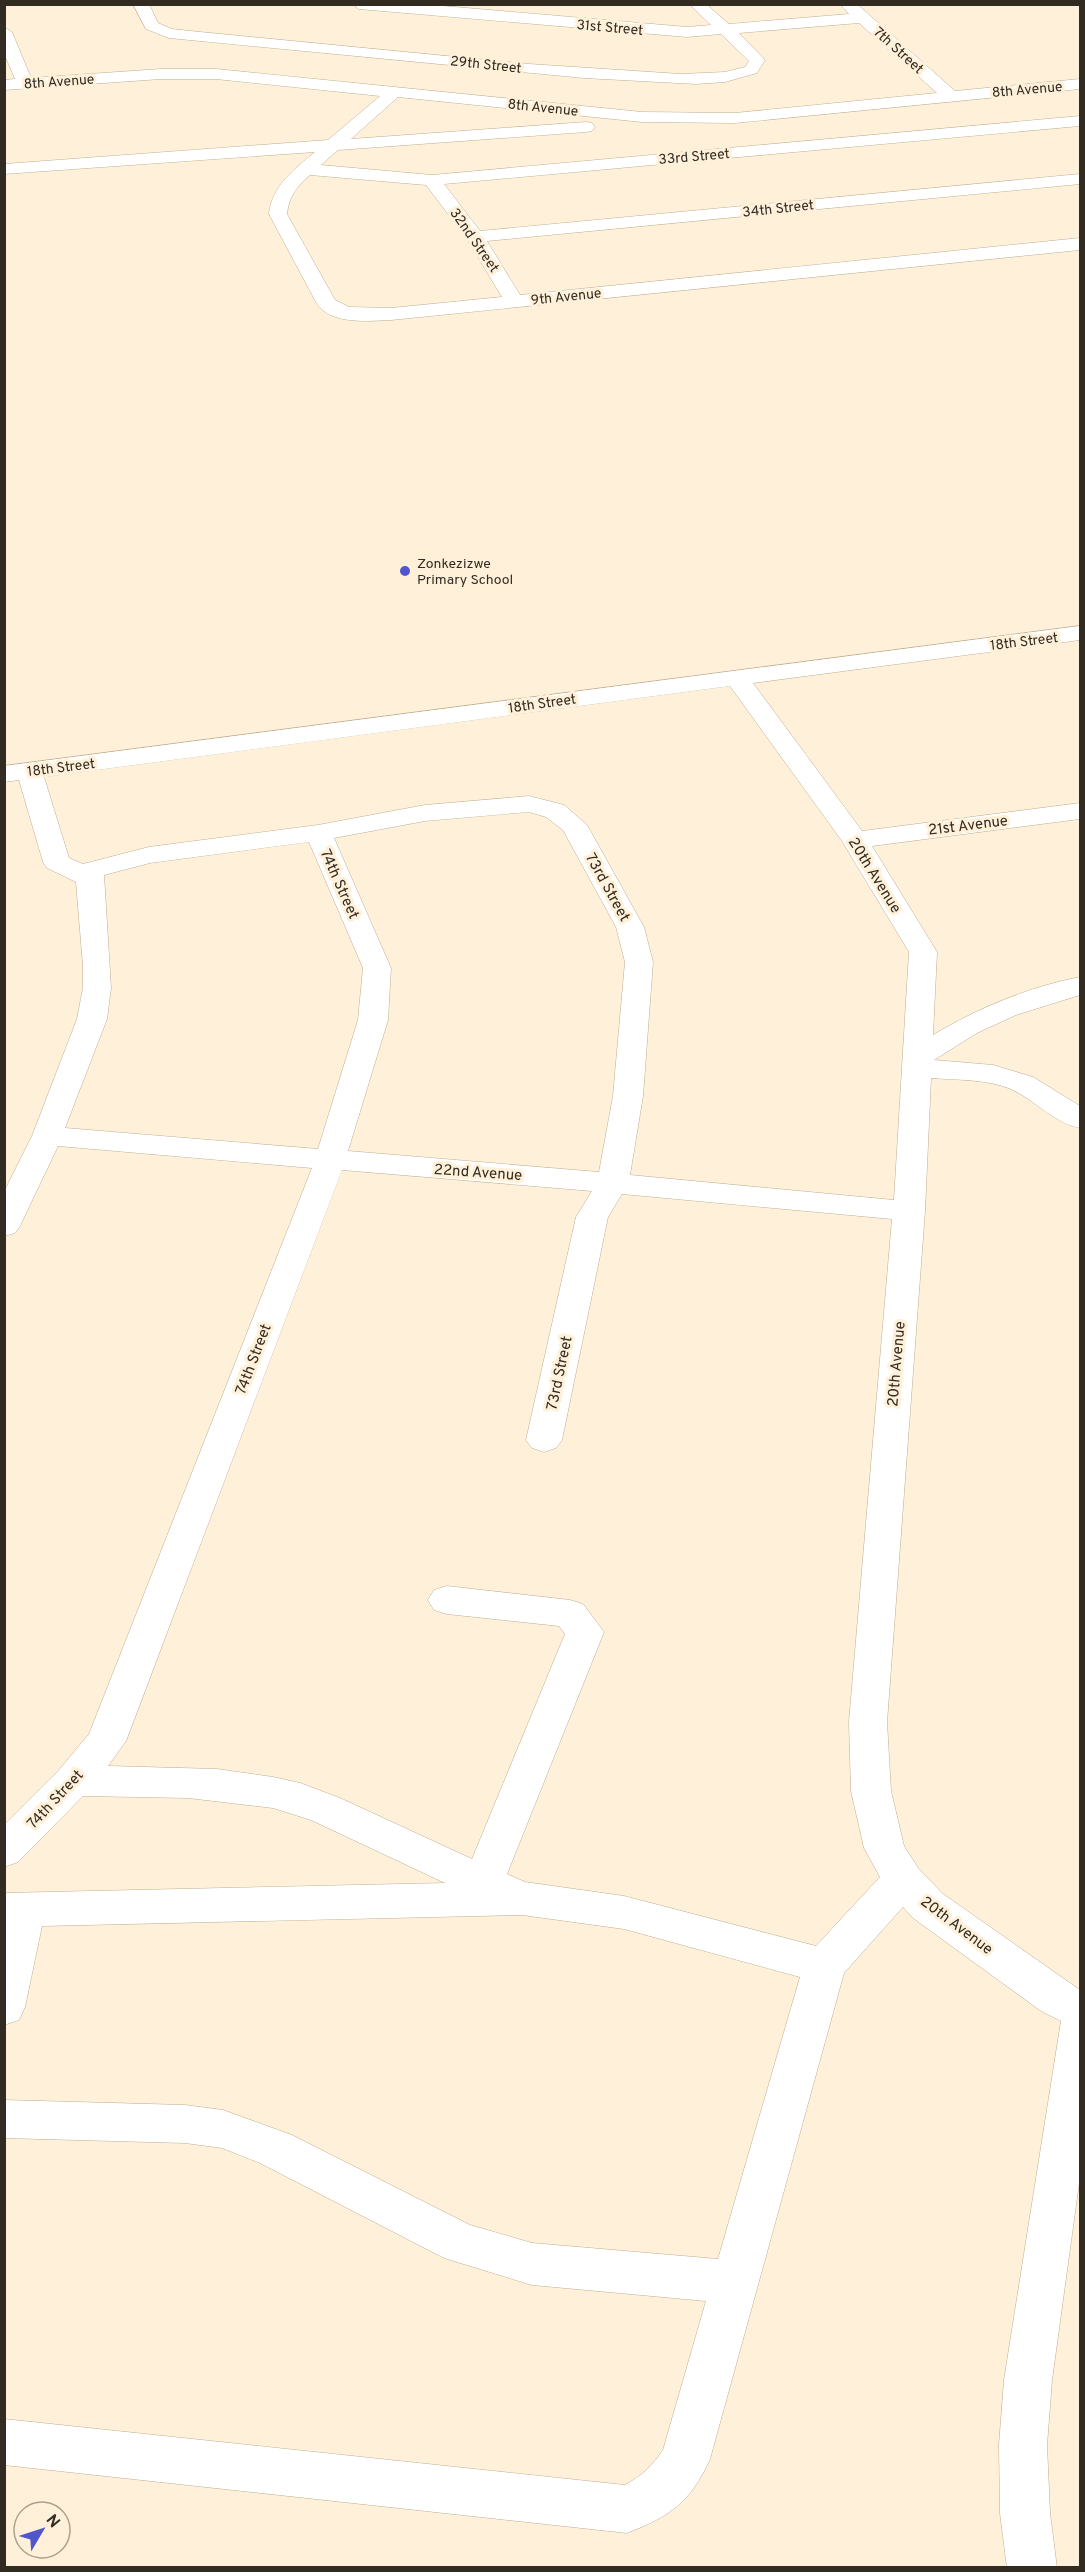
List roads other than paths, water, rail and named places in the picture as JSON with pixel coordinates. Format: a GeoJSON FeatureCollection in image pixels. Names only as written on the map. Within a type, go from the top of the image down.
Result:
{"type":"FeatureCollection","features":[{"type":"Feature","properties":{"kind":"street","name":"29th Street"},"geometry":{"type":"LineString","coordinates":[[141,4],[152,26],[159,30],[179,34],[606,75],[694,78],[728,76],[751,70],[757,60],[696,4]]}},
{"type":"Feature","properties":{"kind":"street","name":"31st Street"},"geometry":{"type":"LineString","coordinates":[[359,4],[637,30],[687,32],[862,18]]}},
{"type":"Feature","properties":{"kind":"street","name":"7th Street"},"geometry":{"type":"LineString","coordinates":[[848,4],[950,96]]}},
{"type":"Feature","properties":{"kind":"street"},"geometry":{"type":"LineString","coordinates":[[4,32],[8,51],[25,83]]}},
{"type":"Feature","properties":{"kind":"street"},"geometry":{"type":"LineString","coordinates":[[189,73],[234,39]]}},
{"type":"Feature","properties":{"kind":"street","name":"8th Avenue"},"geometry":{"type":"LineString","coordinates":[[4,85],[189,73],[260,77],[642,117],[697,119],[735,118],[1080,84]]}},
{"type":"Feature","properties":{"kind":"street","name":"9th Avenue"},"geometry":{"type":"LineString","coordinates":[[394,92],[290,183],[279,203],[278,214],[327,304],[337,311],[357,315],[391,314],[1080,244]]}},
{"type":"Feature","properties":{"kind":"street"},"geometry":{"type":"LineString","coordinates":[[4,169],[617,124],[642,117]]}},
{"type":"Feature","properties":{"kind":"street","name":"33rd Street"},"geometry":{"type":"LineString","coordinates":[[307,169],[432,180],[1080,121]]}},
{"type":"Feature","properties":{"kind":"street","name":"34th Street"},"geometry":{"type":"LineString","coordinates":[[475,237],[1080,179]]}},
{"type":"Feature","properties":{"kind":"street","name":"32nd Street"},"geometry":{"type":"LineString","coordinates":[[432,180],[475,237],[516,302]]}},
{"type":"Feature","properties":{"kind":"street","name":"18th Street"},"geometry":{"type":"LineString","coordinates":[[17,772],[1080,633]]}},
{"type":"Feature","properties":{"kind":"street","name":"20th Avenue"},"geometry":{"type":"LineString","coordinates":[[737,678],[855,840],[923,952],[909,1211],[868,1722],[871,1791],[884,1848],[903,1880],[928,1906],[1056,1998],[1080,2010]]}},
{"type":"Feature","properties":{"kind":"street"},"geometry":{"type":"LineString","coordinates":[[4,1226],[46,1136],[92,1019],[97,988],[88,878],[57,862],[17,772]]}},
{"type":"Feature","properties":{"kind":"street","name":"73rd Street"},"geometry":{"type":"LineString","coordinates":[[88,878],[93,870],[149,855],[318,833],[425,813],[529,804],[555,811],[574,825],[630,927],[639,962],[628,1096],[613,1183],[592,1217],[544,1440]]}},
{"type":"Feature","properties":{"kind":"street","name":"21st Avenue"},"geometry":{"type":"LineString","coordinates":[[855,840],[1080,811]]}},
{"type":"Feature","properties":{"kind":"street","name":"74th Street"},"geometry":{"type":"LineString","coordinates":[[4,1851],[73,1781],[106,1741],[330,1161],[373,1020],[377,968],[318,833]]}},
{"type":"Feature","properties":{"kind":"street"},"geometry":{"type":"LineString","coordinates":[[917,1062],[967,1027],[1006,1009],[1080,986]]}},
{"type":"Feature","properties":{"kind":"street"},"geometry":{"type":"LineString","coordinates":[[917,1062],[993,1074],[1022,1083],[1080,1119]]}},
{"type":"Feature","properties":{"kind":"street","name":"22nd Avenue"},"geometry":{"type":"LineString","coordinates":[[46,1136],[613,1183],[909,1211]]}},
{"type":"Feature","properties":{"kind":"street"},"geometry":{"type":"LineString","coordinates":[[447,1600],[570,1614],[585,1632],[484,1881]]}},
{"type":"Feature","properties":{"kind":"street"},"geometry":{"type":"LineString","coordinates":[[73,1781],[181,1782],[239,1788],[298,1799],[335,1812],[397,1845],[522,1898]]}},
{"type":"Feature","properties":{"kind":"street"},"geometry":{"type":"LineString","coordinates":[[4,2442],[627,2509],[653,2498],[671,2483],[685,2459],[825,1965],[903,1880]]}},
{"type":"Feature","properties":{"kind":"street"},"geometry":{"type":"LineString","coordinates":[[4,2007],[14,1910],[522,1898],[580,1904],[638,1916],[778,1955],[825,1965]]}},
{"type":"Feature","properties":{"kind":"street"},"geometry":{"type":"LineString","coordinates":[[1032,2568],[1025,2513],[1023,2445],[1028,2380],[1080,2025]]}},
{"type":"Feature","properties":{"kind":"street"},"geometry":{"type":"LineString","coordinates":[[4,2119],[185,2124],[223,2129],[276,2149],[460,2243],[532,2264],[735,2282]]}},
{"type":"Feature","properties":{"kind":"place","name":"Zonkezizwe Primary School"},"geometry":{"type":"Point","coordinates":[405,571]}}]}
